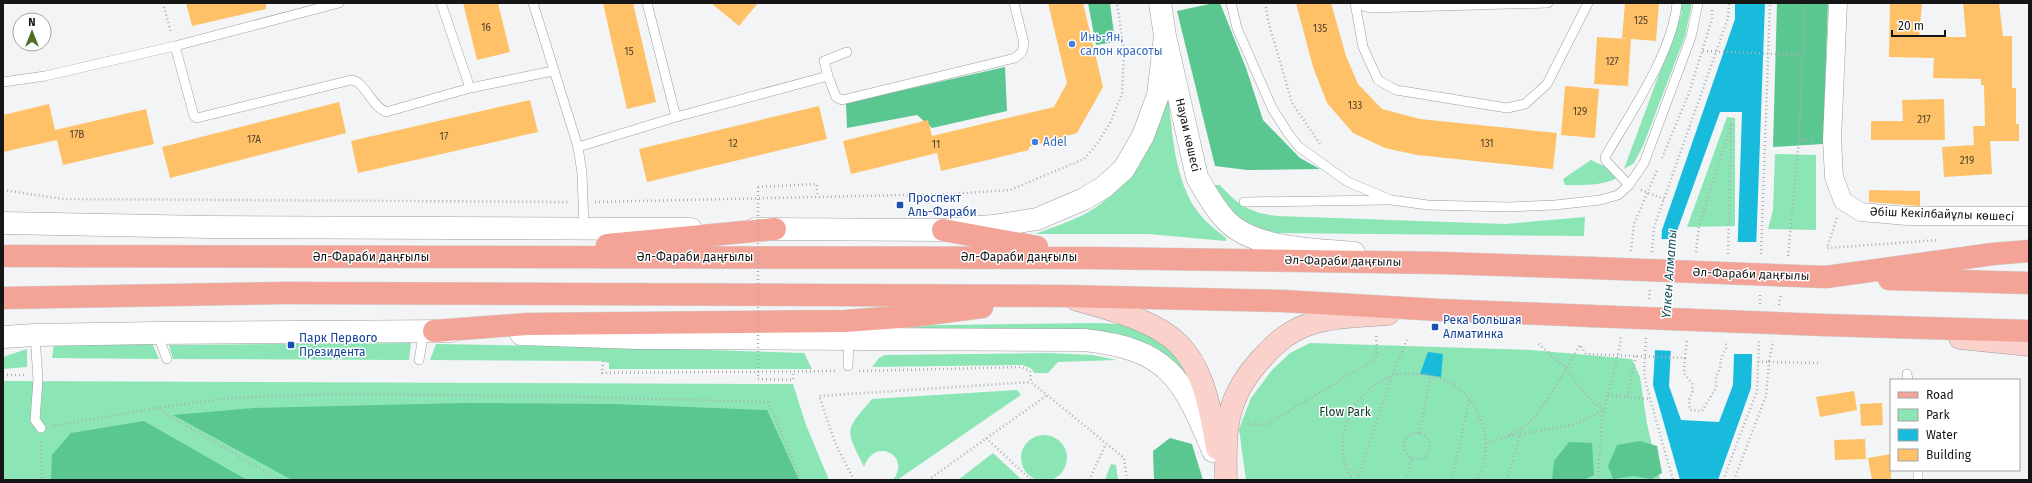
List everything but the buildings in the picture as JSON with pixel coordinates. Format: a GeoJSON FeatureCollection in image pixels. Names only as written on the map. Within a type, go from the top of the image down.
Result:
{"type":"FeatureCollection","features":[{"type":"Feature","properties":{"kind":"main road"},"geometry":{"type":"LineString","coordinates":[[460,258],[775,229]]}},
{"type":"Feature","properties":{"kind":"main road"},"geometry":{"type":"LineString","coordinates":[[943,230],[1091,258]]}},
{"type":"Feature","properties":{"kind":"main road"},"geometry":{"type":"LineString","coordinates":[[1826,277],[1993,254],[2029,251]]}},
{"type":"Feature","properties":{"kind":"main road","name":"Әл-Фараби даңғылы"},"geometry":{"type":"LineString","coordinates":[[6,256],[1091,258],[1441,263],[2029,283]]}},
{"type":"Feature","properties":{"kind":"main road"},"geometry":{"type":"LineString","coordinates":[[8,298],[285,293],[1063,296],[1283,301],[1439,310],[1824,325],[2029,331]]}},
{"type":"Feature","properties":{"kind":"main road"},"geometry":{"type":"LineString","coordinates":[[429,330],[527,324],[845,321],[913,316],[1063,296],[1132,315],[1152,324],[1172,336],[1187,352],[1205,387],[1211,408],[1223,477]]}},
{"type":"Feature","properties":{"kind":"main road"},"geometry":{"type":"LineString","coordinates":[[1223,477],[1225,438],[1228,418],[1236,392],[1251,369],[1272,347],[1290,332],[1310,324],[1346,317],[1439,310]]}},
{"type":"Feature","properties":{"kind":"main road"},"geometry":{"type":"LineString","coordinates":[[1824,325],[2029,345]]}},
{"type":"Feature","properties":{"kind":"street","name":"Науаи көшесі"},"geometry":{"type":"LineString","coordinates":[[1162,3],[1165,36],[1197,177],[1208,197],[1224,220],[1242,233],[1259,240],[1281,246],[1441,263]]}},
{"type":"Feature","properties":{"kind":"street"},"geometry":{"type":"LineString","coordinates":[[1838,3],[1832,140],[1834,177],[1842,201]]}},
{"type":"Feature","properties":{"kind":"street","name":"Науаи көшесі"},"geometry":{"type":"LineString","coordinates":[[943,230],[993,226],[1038,219],[1084,199],[1104,188],[1124,169],[1143,136],[1158,95],[1165,36]]}},
{"type":"Feature","properties":{"kind":"street","name":"Әбіш Кекілбайұлы көшесі"},"geometry":{"type":"LineString","coordinates":[[1842,201],[1861,212],[1907,216],[2029,216]]}},
{"type":"Feature","properties":{"kind":"street"},"geometry":{"type":"LineString","coordinates":[[3,222],[208,227],[943,230]]}},
{"type":"Feature","properties":{"kind":"street"},"geometry":{"type":"LineString","coordinates":[[15,338],[157,333],[429,330],[637,338],[1084,340],[1113,343],[1136,350],[1154,359],[1173,374],[1186,393],[1223,477]]}},
{"type":"Feature","properties":{"kind":"lane"},"geometry":{"type":"LineString","coordinates":[[3,82],[45,76],[175,46],[338,3]]}},
{"type":"Feature","properties":{"kind":"lane"},"geometry":{"type":"LineString","coordinates":[[441,3],[470,88]]}},
{"type":"Feature","properties":{"kind":"lane"},"geometry":{"type":"LineString","coordinates":[[533,3],[578,147],[582,173],[584,228]]}},
{"type":"Feature","properties":{"kind":"lane"},"geometry":{"type":"LineString","coordinates":[[647,3],[676,116]]}},
{"type":"Feature","properties":{"kind":"lane"},"geometry":{"type":"LineString","coordinates":[[847,52],[824,61],[836,97],[842,100],[1015,58],[1022,52],[1024,43],[1014,3]]}},
{"type":"Feature","properties":{"kind":"lane"},"geometry":{"type":"LineString","coordinates":[[1231,3],[1240,35],[1272,108],[1299,147],[1348,182],[1391,200]]}},
{"type":"Feature","properties":{"kind":"lane"},"geometry":{"type":"LineString","coordinates":[[1548,3],[1370,8],[1355,4],[1363,47],[1378,80],[1396,90],[1507,108],[1525,104],[1547,84],[1588,3]]}},
{"type":"Feature","properties":{"kind":"lane"},"geometry":{"type":"LineString","coordinates":[[1630,185],[1606,161],[1605,157],[1634,107],[1669,41],[1676,19],[1678,3]]}},
{"type":"Feature","properties":{"kind":"lane"},"geometry":{"type":"LineString","coordinates":[[1244,202],[1391,200],[1463,207],[1508,207],[1555,205],[1600,200],[1618,195],[1630,185],[1644,162],[1691,37],[1697,3]]}},
{"type":"Feature","properties":{"kind":"lane"},"geometry":{"type":"LineString","coordinates":[[175,46],[194,116],[197,118],[351,80],[360,84],[378,109],[386,112],[470,88],[553,70]]}},
{"type":"Feature","properties":{"kind":"lane"},"geometry":{"type":"LineString","coordinates":[[578,147],[676,116],[828,76]]}},
{"type":"Feature","properties":{"kind":"lane"},"geometry":{"type":"LineString","coordinates":[[418,360],[429,330]]}},
{"type":"Feature","properties":{"kind":"lane"},"geometry":{"type":"LineString","coordinates":[[157,333],[167,359]]}},
{"type":"Feature","properties":{"kind":"lane"},"geometry":{"type":"LineString","coordinates":[[15,338],[37,375],[35,420],[41,428]]}},
{"type":"Feature","properties":{"kind":"lane"},"geometry":{"type":"LineString","coordinates":[[848,339],[848,369]]}},
{"type":"Feature","properties":{"kind":"path"},"geometry":{"type":"LineString","coordinates":[[163,3],[175,46]]}},
{"type":"Feature","properties":{"kind":"path"},"geometry":{"type":"LineString","coordinates":[[3,190],[64,199],[584,202],[950,194],[1010,190],[1084,159],[1097,144],[1110,123],[1122,94],[1124,52],[1117,3]]}},
{"type":"Feature","properties":{"kind":"path"},"geometry":{"type":"LineString","coordinates":[[1265,3],[1269,24],[1292,104],[1321,145]]}},
{"type":"Feature","properties":{"kind":"path"},"geometry":{"type":"LineString","coordinates":[[1631,255],[1634,224],[1689,93],[1712,19],[1712,3]]}},
{"type":"Feature","properties":{"kind":"path"},"geometry":{"type":"LineString","coordinates":[[1652,257],[1654,227],[1728,18],[1728,3]]}},
{"type":"Feature","properties":{"kind":"path"},"geometry":{"type":"LineString","coordinates":[[1761,258],[1770,3]]}},
{"type":"Feature","properties":{"kind":"path"},"geometry":{"type":"LineString","coordinates":[[1786,263],[1790,240],[1799,140],[1805,3]]}},
{"type":"Feature","properties":{"kind":"path"},"geometry":{"type":"LineString","coordinates":[[1703,51],[1803,55]]}},
{"type":"Feature","properties":{"kind":"path"},"geometry":{"type":"LineString","coordinates":[[1695,257],[1698,226],[1731,125],[1728,229]]}},
{"type":"Feature","properties":{"kind":"path"},"geometry":{"type":"LineString","coordinates":[[793,372],[793,380],[758,379],[758,187],[817,184],[818,196]]}},
{"type":"Feature","properties":{"kind":"path"},"geometry":{"type":"LineString","coordinates":[[1630,185],[1664,199]]}},
{"type":"Feature","properties":{"kind":"path"},"geometry":{"type":"LineString","coordinates":[[1842,201],[1827,248],[1944,239]]}},
{"type":"Feature","properties":{"kind":"path"},"geometry":{"type":"LineString","coordinates":[[1649,303],[1650,280]]}},
{"type":"Feature","properties":{"kind":"path"},"geometry":{"type":"LineString","coordinates":[[1760,290],[1760,306]]}},
{"type":"Feature","properties":{"kind":"path"},"geometry":{"type":"LineString","coordinates":[[1778,309],[1781,293]]}},
{"type":"Feature","properties":{"kind":"path"},"geometry":{"type":"LineString","coordinates":[[1597,480],[1600,435],[1604,409],[1619,355],[1622,332]]}},
{"type":"Feature","properties":{"kind":"path"},"geometry":{"type":"LineString","coordinates":[[1242,420],[1251,425],[1268,424],[1375,359],[1377,352],[1376,333]]}},
{"type":"Feature","properties":{"kind":"path"},"geometry":{"type":"LineString","coordinates":[[1647,333],[1644,372],[1650,399],[1673,480]]}},
{"type":"Feature","properties":{"kind":"path"},"geometry":{"type":"LineString","coordinates":[[1486,444],[1507,436],[1527,424],[1545,402],[1580,345],[1586,354],[1685,358],[1687,334]]}},
{"type":"Feature","properties":{"kind":"path"},"geometry":{"type":"LineString","coordinates":[[1357,480],[1392,375],[1408,337]]}},
{"type":"Feature","properties":{"kind":"path"},"geometry":{"type":"LineString","coordinates":[[1723,480],[1757,391],[1759,338]]}},
{"type":"Feature","properties":{"kind":"path"},"geometry":{"type":"LineString","coordinates":[[1734,480],[1766,396],[1773,339]]}},
{"type":"Feature","properties":{"kind":"path"},"geometry":{"type":"LineString","coordinates":[[1538,343],[1566,368],[1592,402],[1604,409]]}},
{"type":"Feature","properties":{"kind":"path"},"geometry":{"type":"LineString","coordinates":[[1627,397],[1636,356]]}},
{"type":"Feature","properties":{"kind":"path"},"geometry":{"type":"LineString","coordinates":[[603,361],[602,373],[793,372],[848,369],[1021,367],[1030,371],[1031,382],[1046,396],[1124,458],[1127,480]]}},
{"type":"Feature","properties":{"kind":"path"},"geometry":{"type":"LineString","coordinates":[[1758,362],[1820,363]]}},
{"type":"Feature","properties":{"kind":"path"},"geometry":{"type":"LineString","coordinates":[[1353,480],[1348,473],[1342,450],[1344,428],[1354,405],[1371,387],[1392,375],[1413,374],[1440,377],[1462,390],[1479,415],[1485,432],[1486,455],[1476,480]]}},
{"type":"Feature","properties":{"kind":"path"},"geometry":{"type":"LineString","coordinates":[[3,375],[37,375]]}},
{"type":"Feature","properties":{"kind":"path"},"geometry":{"type":"LineString","coordinates":[[1419,433],[1430,375]]}},
{"type":"Feature","properties":{"kind":"path"},"geometry":{"type":"LineString","coordinates":[[854,480],[836,445],[819,396],[1031,382]]}},
{"type":"Feature","properties":{"kind":"path"},"geometry":{"type":"LineString","coordinates":[[42,480],[41,428],[155,408],[229,398],[334,394],[549,396],[768,402],[801,480]]}},
{"type":"Feature","properties":{"kind":"path"},"geometry":{"type":"LineString","coordinates":[[1608,395],[1650,399]]}},
{"type":"Feature","properties":{"kind":"path"},"geometry":{"type":"LineString","coordinates":[[928,480],[1046,396]]}},
{"type":"Feature","properties":{"kind":"path"},"geometry":{"type":"LineString","coordinates":[[1452,480],[1469,400]]}},
{"type":"Feature","properties":{"kind":"path"},"geometry":{"type":"LineString","coordinates":[[155,408],[280,480]]}},
{"type":"Feature","properties":{"kind":"path"},"geometry":{"type":"LineString","coordinates":[[1507,436],[1577,424],[1604,409]]}},
{"type":"Feature","properties":{"kind":"path"},"geometry":{"type":"LineString","coordinates":[[1507,480],[1522,427]]}},
{"type":"Feature","properties":{"kind":"path"},"geometry":{"type":"LineString","coordinates":[[1419,433],[1427,437],[1430,449],[1425,456],[1417,459],[1412,458],[1406,452],[1404,444],[1408,436],[1419,433]]}},
{"type":"Feature","properties":{"kind":"path"},"geometry":{"type":"LineString","coordinates":[[986,438],[1031,480]]}},
{"type":"Feature","properties":{"kind":"path"},"geometry":{"type":"LineString","coordinates":[[1089,480],[1106,444]]}},
{"type":"Feature","properties":{"kind":"path"},"geometry":{"type":"LineString","coordinates":[[1406,480],[1412,458]]}},
{"type":"Feature","properties":{"kind":"green space"},"geometry":{"type":"Polygon","coordinates":[[[1088,3],[1110,3],[1115,42],[1096,45],[1088,3]]]}},
{"type":"Feature","properties":{"kind":"green space"},"geometry":{"type":"Polygon","coordinates":[[[1220,3],[1246,68],[1263,120],[1300,158],[1320,169],[1247,170],[1215,166],[1177,11],[1220,3]]]}},
{"type":"Feature","properties":{"kind":"green space"},"geometry":{"type":"Polygon","coordinates":[[[1675,3],[1692,3],[1685,36],[1643,146],[1634,163],[1624,169],[1682,12],[1675,3]]]}},
{"type":"Feature","properties":{"kind":"green space"},"geometry":{"type":"Polygon","coordinates":[[[1777,3],[1828,3],[1823,144],[1773,147],[1777,3]]]}},
{"type":"Feature","properties":{"kind":"green space"},"geometry":{"type":"Polygon","coordinates":[[[1005,67],[1007,111],[932,128],[917,115],[847,128],[846,103],[1005,67]]]}},
{"type":"Feature","properties":{"kind":"green space"},"geometry":{"type":"Polygon","coordinates":[[[1166,76],[1174,144],[1181,178],[1195,208],[1213,228],[1226,238],[1226,241],[1148,234],[1035,234],[1075,219],[1094,209],[1119,188],[1130,175],[1149,147],[1156,133],[1161,119],[1165,98],[1166,76]]]}},
{"type":"Feature","properties":{"kind":"green space"},"geometry":{"type":"Polygon","coordinates":[[[1727,117],[1735,118],[1735,226],[1687,227],[1727,117]]]}},
{"type":"Feature","properties":{"kind":"green space"},"geometry":{"type":"Polygon","coordinates":[[[1775,154],[1816,155],[1816,230],[1768,229],[1773,210],[1775,154]]]}},
{"type":"Feature","properties":{"kind":"green space"},"geometry":{"type":"Polygon","coordinates":[[[1591,160],[1606,167],[1617,178],[1598,184],[1565,185],[1563,179],[1591,160]]]}},
{"type":"Feature","properties":{"kind":"green space"},"geometry":{"type":"Polygon","coordinates":[[[1209,185],[1220,185],[1245,207],[1268,215],[1505,224],[1585,217],[1584,236],[1277,233],[1245,221],[1231,210],[1209,185]]]}},
{"type":"Feature","properties":{"kind":"green space"},"geometry":{"type":"Polygon","coordinates":[[[1098,323],[1132,325],[1152,334],[1188,366],[1202,405],[1139,342],[656,329],[1098,323]]]}},
{"type":"Feature","properties":{"kind":"green space"},"geometry":{"type":"Polygon","coordinates":[[[152,343],[159,359],[52,358],[54,344],[152,343]]]}},
{"type":"Feature","properties":{"kind":"green space"},"geometry":{"type":"Polygon","coordinates":[[[411,343],[409,360],[173,359],[169,345],[411,343]]]}},
{"type":"Feature","properties":{"kind":"green space","name":"Flow Park"},"geometry":{"type":"Polygon","coordinates":[[[1310,343],[1531,350],[1632,359],[1640,377],[1647,424],[1660,480],[1246,480],[1239,429],[1251,398],[1272,370],[1290,353],[1310,343]]]}},
{"type":"Feature","properties":{"kind":"green space"},"geometry":{"type":"Polygon","coordinates":[[[436,344],[610,347],[804,353],[812,369],[609,369],[609,363],[603,361],[430,360],[436,344]]]}},
{"type":"Feature","properties":{"kind":"green space"},"geometry":{"type":"Polygon","coordinates":[[[27,349],[27,367],[3,369],[3,357],[27,349]]]}},
{"type":"Feature","properties":{"kind":"green space"},"geometry":{"type":"Polygon","coordinates":[[[1049,353],[1092,355],[1117,360],[1058,362],[1048,373],[1034,373],[1032,369],[1023,365],[872,367],[879,358],[885,355],[1049,353]]]}},
{"type":"Feature","properties":{"kind":"green space"},"geometry":{"type":"Polygon","coordinates":[[[3,381],[793,384],[806,425],[829,480],[3,480],[3,381]]]}},
{"type":"Feature","properties":{"kind":"green space"},"geometry":{"type":"Polygon","coordinates":[[[1017,390],[1021,395],[897,480],[893,480],[898,471],[898,463],[895,457],[889,452],[875,452],[869,458],[864,467],[853,445],[850,431],[852,425],[872,399],[1017,390]]]}},
{"type":"Feature","properties":{"kind":"green space"},"geometry":{"type":"Polygon","coordinates":[[[465,403],[614,404],[767,410],[799,480],[292,480],[173,415],[254,408],[465,403]]]}},
{"type":"Feature","properties":{"kind":"green space"},"geometry":{"type":"Polygon","coordinates":[[[144,421],[247,480],[51,480],[52,455],[71,433],[144,421]]]}},
{"type":"Feature","properties":{"kind":"green space"},"geometry":{"type":"Polygon","coordinates":[[[1039,435],[1049,435],[1057,439],[1063,445],[1067,453],[1067,463],[1063,471],[1057,477],[1049,481],[1039,481],[1031,477],[1025,471],[1021,463],[1021,453],[1025,445],[1031,439],[1039,435]]]}},
{"type":"Feature","properties":{"kind":"green space"},"geometry":{"type":"Polygon","coordinates":[[[1170,438],[1192,444],[1203,480],[1154,480],[1153,451],[1170,438]]]}},
{"type":"Feature","properties":{"kind":"green space"},"geometry":{"type":"Polygon","coordinates":[[[1640,441],[1657,446],[1662,473],[1651,479],[1633,476],[1613,479],[1608,466],[1617,445],[1640,441]]]}},
{"type":"Feature","properties":{"kind":"green space"},"geometry":{"type":"Polygon","coordinates":[[[1569,442],[1592,443],[1594,475],[1584,480],[1552,480],[1554,461],[1569,442]]]}},
{"type":"Feature","properties":{"kind":"green space"},"geometry":{"type":"Polygon","coordinates":[[[993,453],[1022,480],[958,480],[993,453]]]}},
{"type":"Feature","properties":{"kind":"green space"},"geometry":{"type":"Polygon","coordinates":[[[1111,464],[1116,465],[1118,480],[1105,480],[1111,464]]]}},
{"type":"Feature","properties":{"kind":"water","name":"Үлкен Алматы"},"geometry":{"type":"Polygon","coordinates":[[[1735,3],[1765,3],[1751,388],[1718,480],[1680,480],[1653,385],[1662,230],[1735,19],[1735,3]],[[1720,112],[1677,231],[1669,386],[1681,420],[1719,422],[1733,385],[1742,112],[1720,112]]]}},
{"type":"Feature","properties":{"kind":"water"},"geometry":{"type":"Polygon","coordinates":[[[1428,352],[1443,354],[1441,377],[1420,374],[1428,352]]]}},
{"type":"Feature","properties":{"kind":"pier"},"geometry":{"type":"Polygon","coordinates":[[[1659,239],[1679,239],[1673,351],[1653,350],[1659,239]]]}},
{"type":"Feature","properties":{"kind":"pier"},"geometry":{"type":"Polygon","coordinates":[[[1736,242],[1757,242],[1754,354],[1732,354],[1736,242]]]}},
{"type":"Feature","properties":{"kind":"place","name":"Инь-Ян, салон красоты"},"geometry":{"type":"Point","coordinates":[1072,44]}},
{"type":"Feature","properties":{"kind":"place","name":"Adel"},"geometry":{"type":"Point","coordinates":[1035,142]}},
{"type":"Feature","properties":{"kind":"place","name":"Проспект Аль-Фараби"},"geometry":{"type":"Point","coordinates":[900,205]}},
{"type":"Feature","properties":{"kind":"place","name":"Река Большая Алматинка"},"geometry":{"type":"Point","coordinates":[1435,327]}},
{"type":"Feature","properties":{"kind":"place","name":"Парк Первого Президента"},"geometry":{"type":"Point","coordinates":[291,345]}}]}
